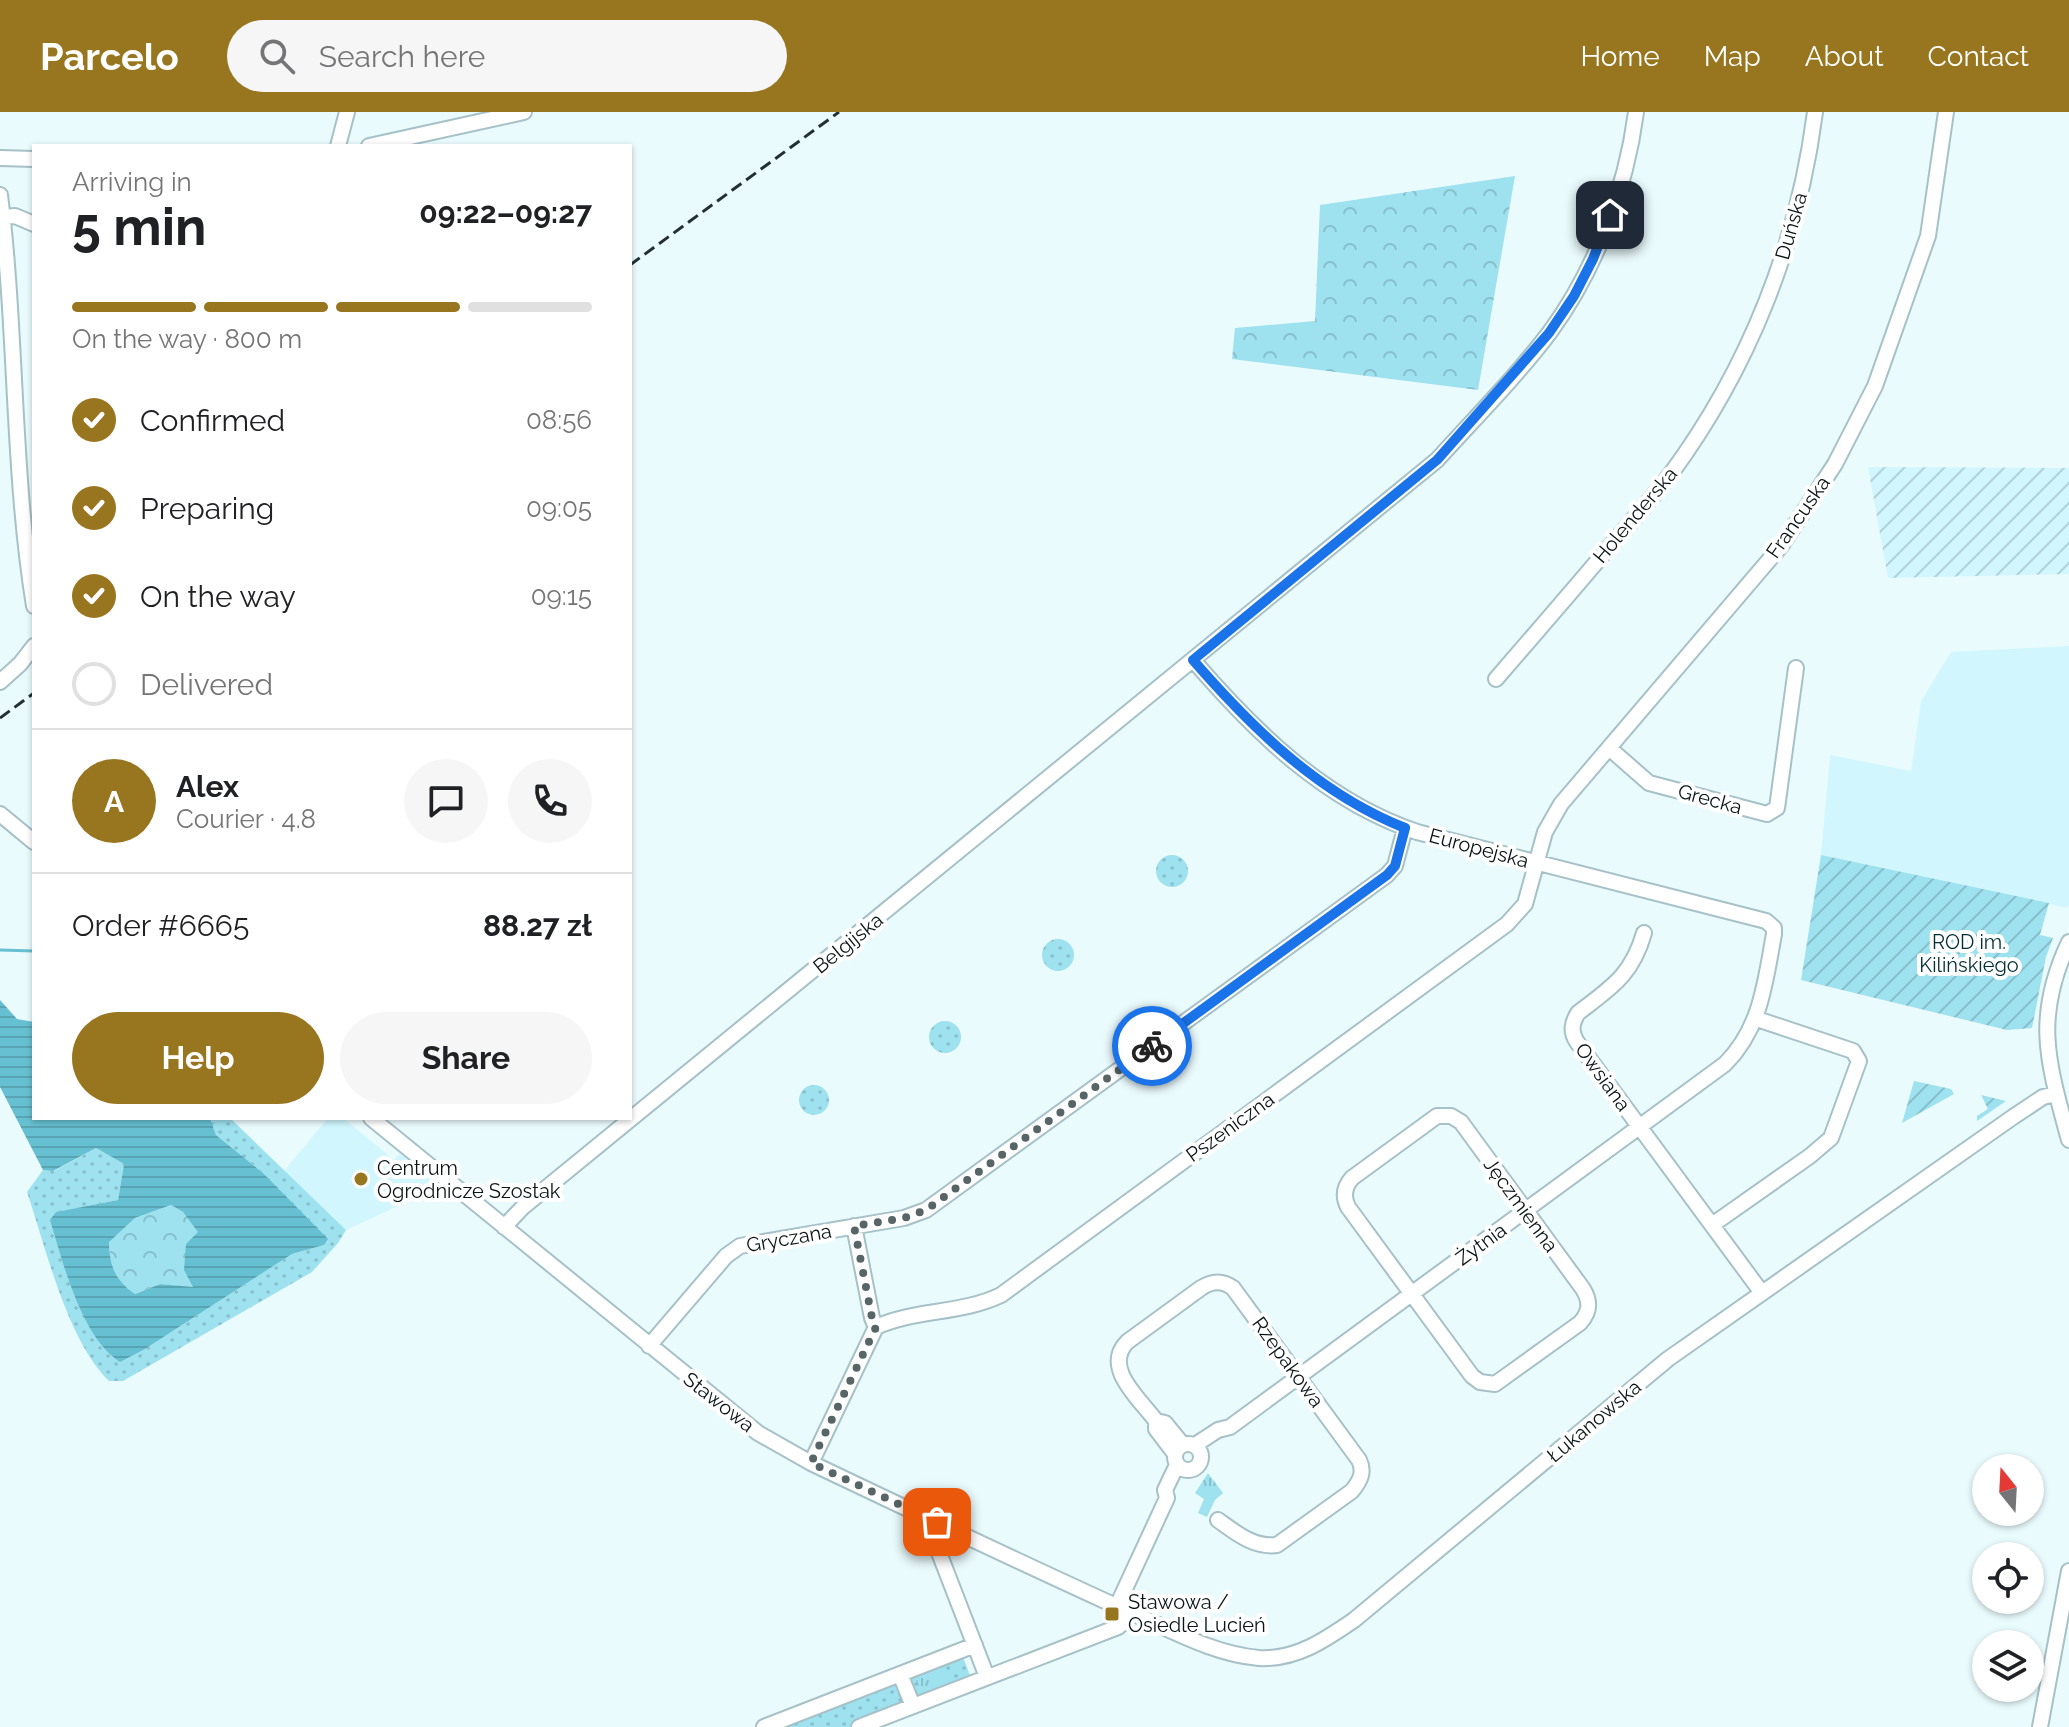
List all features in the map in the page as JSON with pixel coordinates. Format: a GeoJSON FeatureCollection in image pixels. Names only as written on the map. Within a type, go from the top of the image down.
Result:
{"type":"FeatureCollection","features":[{"type":"Feature","properties":{"kind":"street"},"geometry":{"type":"LineString","coordinates":[[339,144],[347,112]]}},
{"type":"Feature","properties":{"kind":"street"},"geometry":{"type":"LineString","coordinates":[[378,144],[524,112]]}},
{"type":"Feature","properties":{"kind":"street","name":"Belgijska"},"geometry":{"type":"LineString","coordinates":[[632,1118],[1437,460],[1549,333],[1574,296],[1610,215],[1625,169],[1636,112]]}},
{"type":"Feature","properties":{"kind":"street","name":"Duńska"},"geometry":{"type":"LineString","coordinates":[[1754,336],[1787,242],[1808,167],[1815,112]]}},
{"type":"Feature","properties":{"kind":"street","name":"Francuska"},"geometry":{"type":"LineString","coordinates":[[1536,863],[1555,813],[1781,546],[1835,464],[1875,386],[1928,236],[1946,112]]}},
{"type":"Feature","properties":{"kind":"street"},"geometry":{"type":"LineString","coordinates":[[0,158],[32,159]]}},
{"type":"Feature","properties":{"kind":"street"},"geometry":{"type":"LineString","coordinates":[[0,195],[32,583]]}},
{"type":"Feature","properties":{"kind":"street"},"geometry":{"type":"LineString","coordinates":[[3,217],[15,216],[32,223]]}},
{"type":"Feature","properties":{"kind":"street","name":"Holenderska"},"geometry":{"type":"LineString","coordinates":[[1496,679],[1669,476],[1719,403],[1754,336]]}},
{"type":"Feature","properties":{"kind":"street"},"geometry":{"type":"LineString","coordinates":[[0,682],[32,649]]}},
{"type":"Feature","properties":{"kind":"street","name":"Europejska"},"geometry":{"type":"LineString","coordinates":[[1193,660],[1238,712],[1273,745],[1326,785],[1405,828],[1770,924]]}},
{"type":"Feature","properties":{"kind":"street","name":"Grecka"},"geometry":{"type":"LineString","coordinates":[[1609,748],[1649,783],[1767,814],[1777,808],[1796,668]]}},
{"type":"Feature","properties":{"kind":"street"},"geometry":{"type":"LineString","coordinates":[[0,814],[32,840]]}},
{"type":"Feature","properties":{"kind":"street","name":"Gryczana"},"geometry":{"type":"LineString","coordinates":[[649,1346],[735,1249],[904,1218],[926,1210],[1387,875],[1395,866],[1405,828]]}},
{"type":"Feature","properties":{"kind":"street","name":"Pszeniczna"},"geometry":{"type":"LineString","coordinates":[[876,1327],[896,1319],[976,1304],[1001,1295],[1507,924],[1525,904],[1536,863]]}},
{"type":"Feature","properties":{"kind":"street","name":"Żytnia"},"geometry":{"type":"LineString","coordinates":[[1186,1456],[1226,1435],[1230,1427],[1725,1064],[1744,1042],[1757,1019],[1774,934],[1770,924]]}},
{"type":"Feature","properties":{"kind":"street","name":"Owsiana"},"geometry":{"type":"LineString","coordinates":[[1644,933],[1626,975],[1578,1013],[1572,1026],[1577,1042],[1762,1293]]}},
{"type":"Feature","properties":{"kind":"street"},"geometry":{"type":"LineString","coordinates":[[2069,942],[2054,981],[2047,1027],[2050,1072],[2069,1140]]}},
{"type":"Feature","properties":{"kind":"street"},"geometry":{"type":"LineString","coordinates":[[1712,1225],[1831,1138],[1857,1066],[1858,1057],[1853,1051],[1757,1019]]}},
{"type":"Feature","properties":{"kind":"street","name":"Łukanowska"},"geometry":{"type":"LineString","coordinates":[[1123,1609],[1212,1648],[1235,1654],[1272,1658],[1308,1649],[1354,1620],[1668,1359],[2013,1117],[2043,1097],[2056,1094]]}},
{"type":"Feature","properties":{"kind":"street","name":"Jęczmienna"},"geometry":{"type":"LineString","coordinates":[[1451,1116],[1461,1122],[1525,1211],[1586,1294],[1589,1309],[1580,1323],[1501,1381],[1486,1384],[1472,1376],[1412,1294],[1346,1202],[1345,1191],[1348,1182],[1433,1118],[1451,1116]]}},
{"type":"Feature","properties":{"kind":"street","name":"Stawowa"},"geometry":{"type":"LineString","coordinates":[[373,1120],[739,1419],[811,1463],[1123,1609]]}},
{"type":"Feature","properties":{"kind":"street","name":"Belgijska"},"geometry":{"type":"LineString","coordinates":[[504,1227],[523,1207],[630,1120]]}},
{"type":"Feature","properties":{"kind":"street"},"geometry":{"type":"LineString","coordinates":[[811,1463],[876,1327],[854,1226]]}},
{"type":"Feature","properties":{"kind":"street","name":"Rzepakowa"},"geometry":{"type":"LineString","coordinates":[[1186,1456],[1165,1423],[1156,1421],[1118,1368],[1119,1354],[1127,1342],[1201,1288],[1214,1282],[1227,1284],[1299,1377],[1359,1460],[1362,1470],[1357,1484],[1277,1545],[1255,1543],[1218,1520]]}},
{"type":"Feature","properties":{"kind":"street"},"geometry":{"type":"LineString","coordinates":[[859,1727],[1118,1627],[1127,1618],[1123,1609],[1167,1498],[1165,1490],[1186,1456]]}},
{"type":"Feature","properties":{"kind":"street"},"geometry":{"type":"LineString","coordinates":[[937,1522],[933,1537],[987,1677]]}},
{"type":"Feature","properties":{"kind":"street"},"geometry":{"type":"LineString","coordinates":[[2040,1727],[2069,1571]]}},
{"type":"Feature","properties":{"kind":"street"},"geometry":{"type":"LineString","coordinates":[[764,1727],[975,1645]]}},
{"type":"Feature","properties":{"kind":"street"},"geometry":{"type":"LineString","coordinates":[[900,1674],[913,1706]]}},
{"type":"Feature","properties":{"kind":"shaded area"},"geometry":{"type":"Polygon","coordinates":[[[1868,467],[2069,468],[2069,574],[1888,578],[1868,467]]]}},
{"type":"Feature","properties":{"kind":"shaded area"},"geometry":{"type":"Polygon","coordinates":[[[2069,646],[2067,908],[1821,855],[1830,755],[1911,771],[1921,701],[1951,652],[2069,646]]]}},
{"type":"Feature","properties":{"kind":"shaded area"},"geometry":{"type":"Polygon","coordinates":[[[0,1000],[17,1019],[32,1022],[32,1120],[211,1120],[216,1135],[263,1173],[328,1239],[324,1245],[292,1254],[120,1362],[94,1335],[84,1317],[50,1220],[56,1212],[118,1200],[124,1164],[96,1148],[53,1171],[43,1170],[0,1087],[0,1000]],[[171,1205],[135,1218],[109,1242],[114,1271],[135,1294],[160,1284],[193,1287],[184,1270],[186,1244],[198,1232],[183,1212],[171,1205]]]}},
{"type":"Feature","properties":{"kind":"shaded area","name":"Centrum Ogrodnicze Szostak"},"geometry":{"type":"Polygon","coordinates":[[[326,1120],[345,1120],[394,1160],[400,1154],[439,1187],[346,1230],[284,1171],[326,1120]]]}},
{"type":"Feature","properties":{"kind":"green space"},"geometry":{"type":"Polygon","coordinates":[[[1515,176],[1478,390],[1232,359],[1235,328],[1315,321],[1320,205],[1515,176]]]}},
{"type":"Feature","properties":{"kind":"green space"},"geometry":{"type":"Polygon","coordinates":[[[1172,855],[1183,860],[1188,871],[1183,882],[1172,887],[1161,882],[1156,871],[1161,860],[1172,855]]]}},
{"type":"Feature","properties":{"kind":"green space","name":"ROD im. Kilińskiego"},"geometry":{"type":"Polygon","coordinates":[[[1821,855],[2049,903],[2040,935],[2053,938],[2046,957],[2032,1028],[2007,1030],[1801,980],[1821,855]]]}},
{"type":"Feature","properties":{"kind":"green space"},"geometry":{"type":"Polygon","coordinates":[[[1058,939],[1069,944],[1074,955],[1069,966],[1058,971],[1047,966],[1042,955],[1047,944],[1058,939]]]}},
{"type":"Feature","properties":{"kind":"green space"},"geometry":{"type":"Polygon","coordinates":[[[945,1021],[956,1026],[961,1037],[956,1048],[945,1053],[934,1048],[929,1037],[934,1026],[945,1021]]]}},
{"type":"Feature","properties":{"kind":"green space"},"geometry":{"type":"Polygon","coordinates":[[[1914,1081],[1951,1089],[1954,1094],[1902,1123],[1914,1081]]]}},
{"type":"Feature","properties":{"kind":"green space"},"geometry":{"type":"Polygon","coordinates":[[[814,1085],[825,1089],[829,1100],[825,1111],[814,1115],[803,1111],[799,1100],[803,1089],[814,1085]]]}},
{"type":"Feature","properties":{"kind":"green space"},"geometry":{"type":"Polygon","coordinates":[[[1981,1095],[2006,1101],[1977,1121],[1977,1116],[1988,1109],[1981,1095]]]}},
{"type":"Feature","properties":{"kind":"green space"},"geometry":{"type":"Polygon","coordinates":[[[211,1120],[232,1120],[346,1230],[312,1272],[123,1381],[109,1381],[81,1342],[70,1318],[27,1192],[43,1170],[54,1171],[96,1148],[124,1164],[118,1200],[57,1212],[145,1349],[292,1254],[324,1245],[263,1173],[216,1135],[211,1120]]]}},
{"type":"Feature","properties":{"kind":"green space"},"geometry":{"type":"Polygon","coordinates":[[[171,1205],[183,1212],[199,1232],[194,1288],[160,1284],[135,1294],[114,1272],[109,1241],[135,1218],[171,1205]]]}},
{"type":"Feature","properties":{"kind":"green space"},"geometry":{"type":"Polygon","coordinates":[[[1208,1473],[1223,1493],[1215,1500],[1207,1517],[1198,1513],[1204,1499],[1195,1493],[1208,1473]]]}},
{"type":"Feature","properties":{"kind":"green space"},"geometry":{"type":"Polygon","coordinates":[[[963,1657],[971,1678],[916,1697],[909,1677],[963,1657]]]}},
{"type":"Feature","properties":{"kind":"green space"},"geometry":{"type":"Polygon","coordinates":[[[941,1665],[949,1683],[922,1694],[914,1676],[941,1665]]]}},
{"type":"Feature","properties":{"kind":"green space"},"geometry":{"type":"Polygon","coordinates":[[[886,1683],[898,1685],[903,1703],[898,1709],[851,1727],[773,1727],[826,1711],[828,1706],[863,1692],[868,1694],[885,1688],[886,1683]]]}},
{"type":"Feature","properties":{"kind":"waterway"},"geometry":{"type":"LineString","coordinates":[[0,950],[32,951]]}},
{"type":"Feature","properties":{"kind":"railway"},"geometry":{"type":"LineString","coordinates":[[632,264],[839,112]]}},
{"type":"Feature","properties":{"kind":"railway"},"geometry":{"type":"LineString","coordinates":[[0,718],[32,694]]}},
{"type":"Feature","properties":{"kind":"way so far"},"geometry":{"type":"LineString","coordinates":[[937,1522],[811,1463],[876,1327],[854,1226],[904,1218],[926,1210],[1152,1046]]}},
{"type":"Feature","properties":{"kind":"place","name":"Centrum Ogrodnicze Szostak"},"geometry":{"type":"Point","coordinates":[361,1179]}},
{"type":"Feature","properties":{"kind":"place","name":"Stawowa / Osiedle Lucień"},"geometry":{"type":"Point","coordinates":[1112,1614]}},
{"type":"Feature","properties":{"kind":"route"},"geometry":{"type":"LineString","coordinates":[[1152,1046],[1387,875],[1395,866],[1405,828],[1356,804],[1273,745],[1238,712],[1193,660],[1437,460],[1549,333],[1574,296],[1610,215]]}}]}
